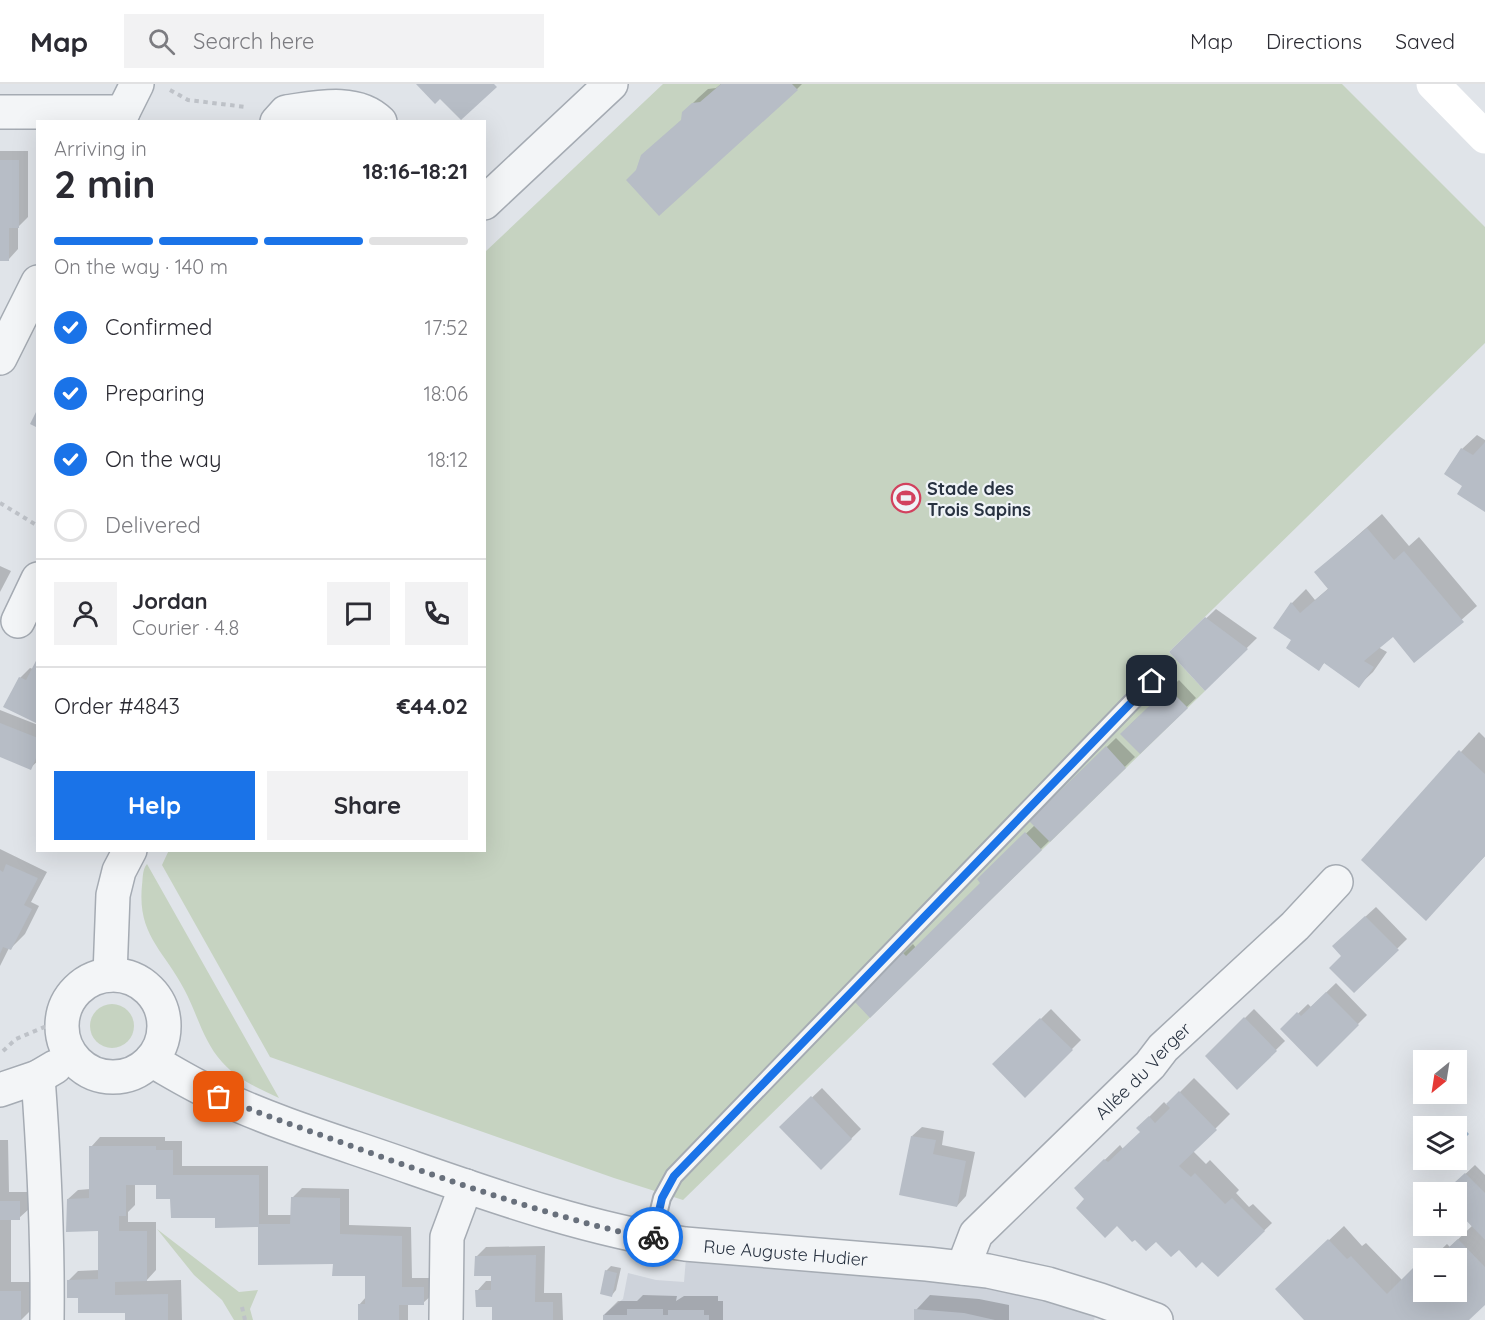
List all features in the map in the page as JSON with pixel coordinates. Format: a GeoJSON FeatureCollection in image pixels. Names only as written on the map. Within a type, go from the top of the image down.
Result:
{"type":"FeatureCollection","features":[{"type":"Feature","properties":{"kind":"main road"},"geometry":{"type":"LineString","coordinates":[[1433,84],[1485,137]]}},
{"type":"Feature","properties":{"kind":"street"},"geometry":{"type":"LineString","coordinates":[[486,201],[611,84]]}},
{"type":"Feature","properties":{"kind":"street"},"geometry":{"type":"LineString","coordinates":[[281,116],[338,105],[372,114],[378,120]]}},
{"type":"Feature","properties":{"kind":"street"},"geometry":{"type":"LineString","coordinates":[[0,112],[126,106]]}},
{"type":"Feature","properties":{"kind":"street"},"geometry":{"type":"LineString","coordinates":[[0,358],[36,286]]}},
{"type":"Feature","properties":{"kind":"street"},"geometry":{"type":"LineString","coordinates":[[18,621],[36,583]]}},
{"type":"Feature","properties":{"kind":"street"},"geometry":{"type":"LineString","coordinates":[[110,975],[113,895],[119,871],[129,852]]}},
{"type":"Feature","properties":{"kind":"street","name":"Allée du Verger"},"geometry":{"type":"LineString","coordinates":[[963,1268],[976,1234],[1150,1065],[1163,1048],[1295,926],[1336,882]]}},
{"type":"Feature","properties":{"kind":"street"},"geometry":{"type":"LineString","coordinates":[[110,975],[127,977],[142,984],[154,997],[162,1012],[164,1029],[160,1046],[152,1060],[140,1070],[126,1076],[96,1075],[83,1068],[72,1057],[62,1032],[65,1008],[78,988],[99,977],[110,975]]}},
{"type":"Feature","properties":{"kind":"street"},"geometry":{"type":"LineString","coordinates":[[0,1090],[38,1077],[72,1057]]}},
{"type":"Feature","properties":{"kind":"street","name":"Rue Auguste Hudier"},"geometry":{"type":"LineString","coordinates":[[152,1060],[219,1097],[283,1122],[466,1186],[586,1224],[652,1239],[963,1268],[1048,1284],[1097,1310],[1156,1320]]}},
{"type":"Feature","properties":{"kind":"street"},"geometry":{"type":"LineString","coordinates":[[38,1077],[48,1270],[47,1320]]}},
{"type":"Feature","properties":{"kind":"street"},"geometry":{"type":"LineString","coordinates":[[446,1320],[447,1237],[466,1186]]}},
{"type":"Feature","properties":{"kind":"lane"},"geometry":{"type":"LineString","coordinates":[[652,1239],[662,1198],[674,1176],[1152,681]]}},
{"type":"Feature","properties":{"kind":"path"},"geometry":{"type":"LineString","coordinates":[[169,89],[189,100],[281,116]]}},
{"type":"Feature","properties":{"kind":"path"},"geometry":{"type":"LineString","coordinates":[[0,503],[36,525]]}},
{"type":"Feature","properties":{"kind":"path"},"geometry":{"type":"LineString","coordinates":[[0,1053],[16,1039],[63,1019]]}},
{"type":"Feature","properties":{"kind":"path"},"geometry":{"type":"LineString","coordinates":[[242,1307],[245,1320]]}},
{"type":"Feature","properties":{"kind":"shaded area"},"geometry":{"type":"Polygon","coordinates":[[[687,1246],[1100,1300],[1094,1320],[603,1320],[603,1315],[623,1299],[628,1273],[656,1280],[684,1282],[687,1246]]]}},
{"type":"Feature","properties":{"kind":"green space","name":"Stade des Trois Sapins"},"geometry":{"type":"Polygon","coordinates":[[[663,84],[1342,84],[1485,227],[1485,343],[1169,652],[1205,691],[683,1200],[270,1057],[162,865],[168,852],[486,852],[486,251],[663,84]]]}},
{"type":"Feature","properties":{"kind":"green space"},"geometry":{"type":"Polygon","coordinates":[[[147,864],[279,1098],[235,1074],[215,1054],[184,989],[148,930],[142,902],[143,874],[147,864]]]}},
{"type":"Feature","properties":{"kind":"green space"},"geometry":{"type":"Polygon","coordinates":[[[112,1004],[121,1005],[128,1010],[133,1017],[133,1035],[128,1042],[121,1047],[112,1048],[103,1047],[96,1042],[91,1035],[90,1026],[91,1017],[96,1010],[103,1005],[112,1004]]]}},
{"type":"Feature","properties":{"kind":"green space"},"geometry":{"type":"Polygon","coordinates":[[[157,1229],[239,1292],[258,1290],[250,1309],[253,1320],[234,1320],[222,1300],[194,1275],[157,1229]]]}},
{"type":"Feature","properties":{"kind":"building"},"geometry":{"type":"Polygon","coordinates":[[[416,84],[494,84],[497,87],[461,120],[440,99],[435,104],[416,84]]]}},
{"type":"Feature","properties":{"kind":"building"},"geometry":{"type":"Polygon","coordinates":[[[721,84],[792,84],[798,90],[659,216],[626,180],[636,170],[641,155],[681,120],[682,112],[692,103],[700,102],[721,84]]]}},
{"type":"Feature","properties":{"kind":"building"},"geometry":{"type":"Polygon","coordinates":[[[0,160],[19,160],[19,228],[9,228],[9,261],[0,261],[0,160]]]}},
{"type":"Feature","properties":{"kind":"building"},"geometry":{"type":"Polygon","coordinates":[[[36,412],[36,427],[30,424],[36,412]]]}},
{"type":"Feature","properties":{"kind":"building"},"geometry":{"type":"Polygon","coordinates":[[[1485,442],[1485,512],[1457,494],[1462,486],[1444,474],[1461,448],[1473,455],[1485,442]]]}},
{"type":"Feature","properties":{"kind":"building"},"geometry":{"type":"Polygon","coordinates":[[[1367,528],[1394,560],[1404,551],[1464,622],[1414,663],[1393,637],[1364,661],[1374,667],[1359,688],[1324,663],[1319,671],[1286,648],[1291,640],[1273,628],[1291,602],[1300,613],[1328,589],[1314,572],[1367,528]]]}},
{"type":"Feature","properties":{"kind":"building"},"geometry":{"type":"Polygon","coordinates":[[[1205,617],[1248,649],[1205,691],[1169,652],[1205,617]]]}},
{"type":"Feature","properties":{"kind":"building"},"geometry":{"type":"Polygon","coordinates":[[[36,661],[36,723],[3,707],[19,677],[26,680],[36,661]]]}},
{"type":"Feature","properties":{"kind":"building"},"geometry":{"type":"Polygon","coordinates":[[[1168,688],[1188,708],[1140,754],[1120,734],[1168,688]]]}},
{"type":"Feature","properties":{"kind":"building"},"geometry":{"type":"Polygon","coordinates":[[[0,723],[36,737],[36,759],[31,770],[0,757],[0,723]]]}},
{"type":"Feature","properties":{"kind":"building"},"geometry":{"type":"Polygon","coordinates":[[[1106,746],[1126,768],[1050,842],[1029,821],[1106,746]]]}},
{"type":"Feature","properties":{"kind":"building"},"geometry":{"type":"Polygon","coordinates":[[[1459,750],[1485,774],[1485,856],[1426,921],[1361,860],[1459,750]]]}},
{"type":"Feature","properties":{"kind":"building"},"geometry":{"type":"Polygon","coordinates":[[[1025,832],[1042,850],[870,1018],[853,1000],[902,952],[906,956],[980,883],[977,879],[1025,832]]]}},
{"type":"Feature","properties":{"kind":"building"},"geometry":{"type":"Polygon","coordinates":[[[6,864],[38,878],[24,905],[32,909],[11,950],[3,947],[0,954],[0,870],[3,872],[6,864]]]}},
{"type":"Feature","properties":{"kind":"building"},"geometry":{"type":"Polygon","coordinates":[[[1365,916],[1399,950],[1354,993],[1329,968],[1341,956],[1332,946],[1365,916]]]}},
{"type":"Feature","properties":{"kind":"building"},"geometry":{"type":"Polygon","coordinates":[[[1326,992],[1359,1025],[1317,1067],[1280,1029],[1297,1012],[1301,1016],[1326,992]]]}},
{"type":"Feature","properties":{"kind":"building"},"geometry":{"type":"Polygon","coordinates":[[[1244,1017],[1277,1051],[1237,1090],[1205,1056],[1244,1017]]]}},
{"type":"Feature","properties":{"kind":"building"},"geometry":{"type":"Polygon","coordinates":[[[1040,1018],[1073,1050],[1025,1098],[992,1064],[1040,1018]]]}},
{"type":"Feature","properties":{"kind":"building"},"geometry":{"type":"Polygon","coordinates":[[[1179,1091],[1217,1130],[1179,1166],[1191,1177],[1195,1173],[1225,1204],[1232,1198],[1265,1231],[1218,1277],[1202,1262],[1196,1268],[1179,1250],[1171,1257],[1156,1242],[1146,1251],[1135,1240],[1132,1242],[1117,1226],[1105,1238],[1076,1208],[1084,1199],[1074,1188],[1104,1159],[1108,1162],[1140,1132],[1136,1128],[1149,1116],[1155,1123],[1170,1108],[1166,1104],[1179,1091]]]}},
{"type":"Feature","properties":{"kind":"building"},"geometry":{"type":"Polygon","coordinates":[[[811,1096],[852,1139],[821,1170],[779,1127],[811,1096]]]}},
{"type":"Feature","properties":{"kind":"building"},"geometry":{"type":"Polygon","coordinates":[[[911,1136],[936,1140],[933,1154],[966,1161],[957,1207],[899,1195],[911,1136]]]}},
{"type":"Feature","properties":{"kind":"building"},"geometry":{"type":"Polygon","coordinates":[[[89,1146],[156,1146],[156,1150],[173,1150],[173,1175],[259,1175],[259,1224],[290,1224],[291,1197],[340,1198],[340,1234],[402,1236],[402,1287],[424,1287],[424,1305],[399,1305],[399,1320],[358,1320],[358,1304],[365,1304],[365,1276],[332,1276],[333,1264],[258,1265],[258,1227],[215,1228],[215,1218],[171,1218],[170,1199],[156,1199],[156,1185],[126,1185],[126,1216],[119,1216],[119,1231],[147,1231],[147,1281],[115,1282],[115,1295],[168,1294],[168,1320],[125,1320],[125,1313],[78,1313],[78,1298],[67,1298],[67,1280],[98,1279],[98,1231],[66,1232],[67,1199],[89,1198],[89,1146]]]}},
{"type":"Feature","properties":{"kind":"building"},"geometry":{"type":"Polygon","coordinates":[[[1465,1173],[1485,1193],[1485,1240],[1467,1221],[1467,1182],[1455,1182],[1465,1173]]]}},
{"type":"Feature","properties":{"kind":"building"},"geometry":{"type":"Polygon","coordinates":[[[0,1201],[20,1201],[20,1220],[0,1220],[0,1201]]]}},
{"type":"Feature","properties":{"kind":"building"},"geometry":{"type":"Polygon","coordinates":[[[1328,1239],[1347,1259],[1351,1256],[1387,1294],[1413,1268],[1413,1302],[1467,1302],[1467,1248],[1485,1267],[1485,1305],[1469,1320],[1304,1320],[1275,1289],[1328,1239]]]}},
{"type":"Feature","properties":{"kind":"building"},"geometry":{"type":"Polygon","coordinates":[[[1458,1239],[1467,1248],[1448,1248],[1458,1239]]]}},
{"type":"Feature","properties":{"kind":"building"},"geometry":{"type":"Polygon","coordinates":[[[536,1255],[535,1302],[553,1302],[553,1320],[492,1320],[492,1307],[476,1307],[475,1290],[491,1290],[491,1276],[474,1276],[475,1256],[536,1255]]]}},
{"type":"Feature","properties":{"kind":"building"},"geometry":{"type":"Polygon","coordinates":[[[605,1270],[617,1273],[612,1297],[600,1294],[605,1270]]]}},
{"type":"Feature","properties":{"kind":"building"},"geometry":{"type":"Polygon","coordinates":[[[0,1291],[21,1291],[21,1320],[0,1320],[0,1291]]]}},
{"type":"Feature","properties":{"kind":"building"},"geometry":{"type":"Polygon","coordinates":[[[627,1309],[663,1309],[663,1315],[668,1315],[668,1310],[704,1310],[704,1315],[709,1315],[709,1320],[603,1320],[603,1315],[627,1315],[627,1309]]]}},
{"type":"Feature","properties":{"kind":"building"},"geometry":{"type":"Polygon","coordinates":[[[914,1309],[964,1313],[995,1320],[914,1320],[914,1309]]]}},
{"type":"Feature","properties":{"kind":"way so far"},"geometry":{"type":"LineString","coordinates":[[219,1097],[283,1122],[510,1201],[586,1224],[652,1239],[653,1237]]}},
{"type":"Feature","properties":{"kind":"place","name":"Stade des Trois Sapins"},"geometry":{"type":"Point","coordinates":[906,498]}},
{"type":"Feature","properties":{"kind":"route"},"geometry":{"type":"LineString","coordinates":[[653,1237],[662,1198],[674,1176],[1152,681]]}}]}
